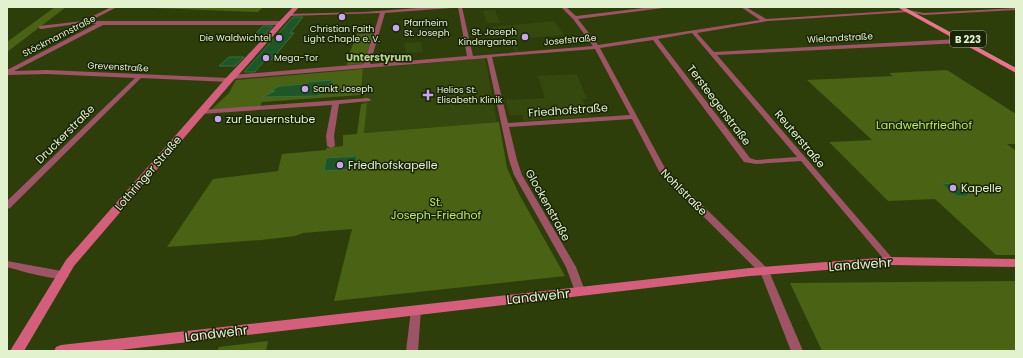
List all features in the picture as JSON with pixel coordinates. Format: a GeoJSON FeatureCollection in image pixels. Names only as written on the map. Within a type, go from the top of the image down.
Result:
{"type":"FeatureCollection","features":[{"type":"Feature","properties":{"kind":"main road","name":"B 223"},"geometry":{"type":"LineString","coordinates":[[900,7],[920,14],[1016,71]]}},
{"type":"Feature","properties":{"kind":"main road","name":"B 223"},"geometry":{"type":"LineString","coordinates":[[908,9],[963,39],[1016,65]]}},
{"type":"Feature","properties":{"kind":"street","name":"Stöckmannstraße"},"geometry":{"type":"LineString","coordinates":[[84,22],[115,7]]}},
{"type":"Feature","properties":{"kind":"street","name":"Lothringer Straße"},"geometry":{"type":"LineString","coordinates":[[17,351],[70,263],[230,78],[296,7]]}},
{"type":"Feature","properties":{"kind":"street"},"geometry":{"type":"LineString","coordinates":[[340,14],[343,7]]}},
{"type":"Feature","properties":{"kind":"street"},"geometry":{"type":"LineString","coordinates":[[289,15],[383,12],[451,7]]}},
{"type":"Feature","properties":{"kind":"street"},"geometry":{"type":"LineString","coordinates":[[460,7],[470,57]]}},
{"type":"Feature","properties":{"kind":"street","name":"Nohlstraße"},"geometry":{"type":"LineString","coordinates":[[563,7],[575,18],[597,47],[658,164],[665,174],[765,272],[797,351]]}},
{"type":"Feature","properties":{"kind":"street"},"geometry":{"type":"LineString","coordinates":[[575,18],[663,7]]}},
{"type":"Feature","properties":{"kind":"street"},"geometry":{"type":"LineString","coordinates":[[744,7],[764,20]]}},
{"type":"Feature","properties":{"kind":"street","name":"Josefstraße"},"geometry":{"type":"LineString","coordinates":[[230,78],[597,47],[764,20],[908,9]]}},
{"type":"Feature","properties":{"kind":"street"},"geometry":{"type":"LineString","coordinates":[[920,14],[1016,9]]}},
{"type":"Feature","properties":{"kind":"street"},"geometry":{"type":"LineString","coordinates":[[366,66],[383,12]]}},
{"type":"Feature","properties":{"kind":"street","name":"Stöckmannstraße"},"geometry":{"type":"LineString","coordinates":[[41,27],[84,22],[102,23]]}},
{"type":"Feature","properties":{"kind":"street","name":"Stöckmannstraße"},"geometry":{"type":"LineString","coordinates":[[7,73],[102,23]]}},
{"type":"Feature","properties":{"kind":"street"},"geometry":{"type":"LineString","coordinates":[[102,23],[281,23]]}},
{"type":"Feature","properties":{"kind":"street","name":"Reuterstraße"},"geometry":{"type":"LineString","coordinates":[[694,32],[890,261]]}},
{"type":"Feature","properties":{"kind":"street","name":"Tersteegenstraße"},"geometry":{"type":"LineString","coordinates":[[654,38],[747,160],[756,162],[803,159]]}},
{"type":"Feature","properties":{"kind":"street","name":"Wielandstraße"},"geometry":{"type":"LineString","coordinates":[[713,54],[963,39]]}},
{"type":"Feature","properties":{"kind":"street","name":"Glockenstraße"},"geometry":{"type":"LineString","coordinates":[[489,56],[518,175],[570,267],[580,291]]}},
{"type":"Feature","properties":{"kind":"street","name":"Grevenstraße"},"geometry":{"type":"LineString","coordinates":[[7,73],[47,72],[139,77],[230,78]]}},
{"type":"Feature","properties":{"kind":"street","name":"Druckerstraße"},"geometry":{"type":"LineString","coordinates":[[7,206],[139,77]]}},
{"type":"Feature","properties":{"kind":"street"},"geometry":{"type":"LineString","coordinates":[[201,112],[368,100]]}},
{"type":"Feature","properties":{"kind":"street"},"geometry":{"type":"LineString","coordinates":[[331,146],[330,136],[336,103]]}},
{"type":"Feature","properties":{"kind":"street","name":"Friedhofstraße"},"geometry":{"type":"LineString","coordinates":[[504,121],[633,117]]}},
{"type":"Feature","properties":{"kind":"street","name":"Landwehr"},"geometry":{"type":"LineString","coordinates":[[61,351],[580,291],[765,272],[890,261],[1016,263]]}},
{"type":"Feature","properties":{"kind":"street"},"geometry":{"type":"LineString","coordinates":[[7,264],[47,273],[64,275]]}},
{"type":"Feature","properties":{"kind":"street"},"geometry":{"type":"LineString","coordinates":[[412,351],[416,310]]}},
{"type":"Feature","properties":{"kind":"shaded area"},"geometry":{"type":"Polygon","coordinates":[[[495,10],[500,23],[487,23],[483,11],[495,10]]]}},
{"type":"Feature","properties":{"kind":"shaded area","name":"St. Joseph Kindergarten"},"geometry":{"type":"Polygon","coordinates":[[[554,21],[564,35],[514,39],[518,53],[516,54],[512,43],[497,44],[496,39],[511,38],[509,31],[494,32],[492,27],[554,21]]]}},
{"type":"Feature","properties":{"kind":"shaded area"},"geometry":{"type":"Polygon","coordinates":[[[421,42],[423,52],[406,53],[404,43],[421,42]]]}},
{"type":"Feature","properties":{"kind":"shaded area","name":"Helios St. Elisabeth Klinik"},"geometry":{"type":"Polygon","coordinates":[[[485,58],[497,122],[363,133],[363,69],[485,58]]]}},
{"type":"Feature","properties":{"kind":"shaded area"},"geometry":{"type":"Polygon","coordinates":[[[577,74],[587,99],[582,99],[590,117],[524,121],[522,115],[510,116],[506,100],[545,98],[538,76],[577,74]]]}},
{"type":"Feature","properties":{"kind":"green space"},"geometry":{"type":"Polygon","coordinates":[[[55,7],[66,7],[7,52],[7,42],[55,7]]]}},
{"type":"Feature","properties":{"kind":"green space"},"geometry":{"type":"Polygon","coordinates":[[[155,7],[263,7],[258,12],[154,8],[155,7]]]}},
{"type":"Feature","properties":{"kind":"green space"},"geometry":{"type":"Polygon","coordinates":[[[359,29],[376,29],[364,64],[347,65],[348,57],[359,29]]]}},
{"type":"Feature","properties":{"kind":"green space"},"geometry":{"type":"Polygon","coordinates":[[[363,69],[361,95],[262,102],[260,107],[211,110],[229,93],[236,80],[363,69]]]}},
{"type":"Feature","properties":{"kind":"green space","name":"Landwehrfriedhof"},"geometry":{"type":"Polygon","coordinates":[[[947,70],[1016,114],[1016,144],[1007,144],[1016,151],[1016,255],[996,255],[935,199],[888,201],[829,142],[872,140],[807,80],[893,76],[889,73],[947,70]]]}},
{"type":"Feature","properties":{"kind":"green space","name":"St. Joseph-Friedhof"},"geometry":{"type":"Polygon","coordinates":[[[367,103],[364,133],[499,122],[507,168],[519,194],[565,276],[334,301],[352,229],[303,233],[295,236],[261,240],[167,247],[213,179],[278,171],[282,154],[326,150],[326,148],[343,146],[343,135],[357,134],[361,104],[367,103]]]}},
{"type":"Feature","properties":{"kind":"green space"},"geometry":{"type":"Polygon","coordinates":[[[1016,281],[1016,351],[822,351],[790,283],[1016,281]]]}},
{"type":"Feature","properties":{"kind":"green space"},"geometry":{"type":"Polygon","coordinates":[[[268,341],[266,351],[217,351],[219,347],[268,341]]]}},
{"type":"Feature","properties":{"kind":"building"},"geometry":{"type":"Polygon","coordinates":[[[293,17],[303,17],[290,33],[294,33],[271,60],[264,61],[255,72],[244,72],[293,17]]]}},
{"type":"Feature","properties":{"kind":"building"},"geometry":{"type":"Polygon","coordinates":[[[263,26],[273,26],[263,36],[253,36],[263,26]]]}},
{"type":"Feature","properties":{"kind":"building"},"geometry":{"type":"Polygon","coordinates":[[[229,57],[244,57],[235,66],[219,66],[229,57]]]}},
{"type":"Feature","properties":{"kind":"building","name":"Sankt Joseph"},"geometry":{"type":"Polygon","coordinates":[[[334,80],[326,87],[333,89],[317,96],[262,97],[275,91],[271,90],[280,86],[334,80]]]}},
{"type":"Feature","properties":{"kind":"building","name":"Friedhofskapelle"},"geometry":{"type":"Polygon","coordinates":[[[357,156],[355,169],[324,171],[326,158],[357,156]]]}},
{"type":"Feature","properties":{"kind":"building","name":"Kapelle"},"geometry":{"type":"Polygon","coordinates":[[[954,183],[969,196],[957,196],[942,184],[954,183]]]}},
{"type":"Feature","properties":{"kind":"tram line"},"geometry":{"type":"LineString","coordinates":[[902,7],[1016,69]]}},
{"type":"Feature","properties":{"kind":"place","name":"Christian Faith Light Chaple e. V."},"geometry":{"type":"Point","coordinates":[342,17]}},
{"type":"Feature","properties":{"kind":"place","name":"Pfarrheim St. Joseph"},"geometry":{"type":"Point","coordinates":[396,28]}},
{"type":"Feature","properties":{"kind":"place","name":"St. Joseph Kindergarten"},"geometry":{"type":"Point","coordinates":[525,37]}},
{"type":"Feature","properties":{"kind":"place","name":"Die Waldwichtel"},"geometry":{"type":"Point","coordinates":[279,38]}},
{"type":"Feature","properties":{"kind":"place","name":"Mega-Tor"},"geometry":{"type":"Point","coordinates":[266,58]}},
{"type":"Feature","properties":{"kind":"place","name":"Sankt Joseph"},"geometry":{"type":"Point","coordinates":[305,89]}},
{"type":"Feature","properties":{"kind":"place","name":"Helios St. Elisabeth Klinik"},"geometry":{"type":"Point","coordinates":[428,95]}},
{"type":"Feature","properties":{"kind":"place","name":"zur Bauernstube"},"geometry":{"type":"Point","coordinates":[218,119]}},
{"type":"Feature","properties":{"kind":"place","name":"Friedhofskapelle"},"geometry":{"type":"Point","coordinates":[340,165]}},
{"type":"Feature","properties":{"kind":"place","name":"Kapelle"},"geometry":{"type":"Point","coordinates":[953,188]}},
{"type":"Feature","properties":{"kind":"district","name":"Unterstyrum"},"geometry":{"type":"Point","coordinates":[379,57]}}]}
